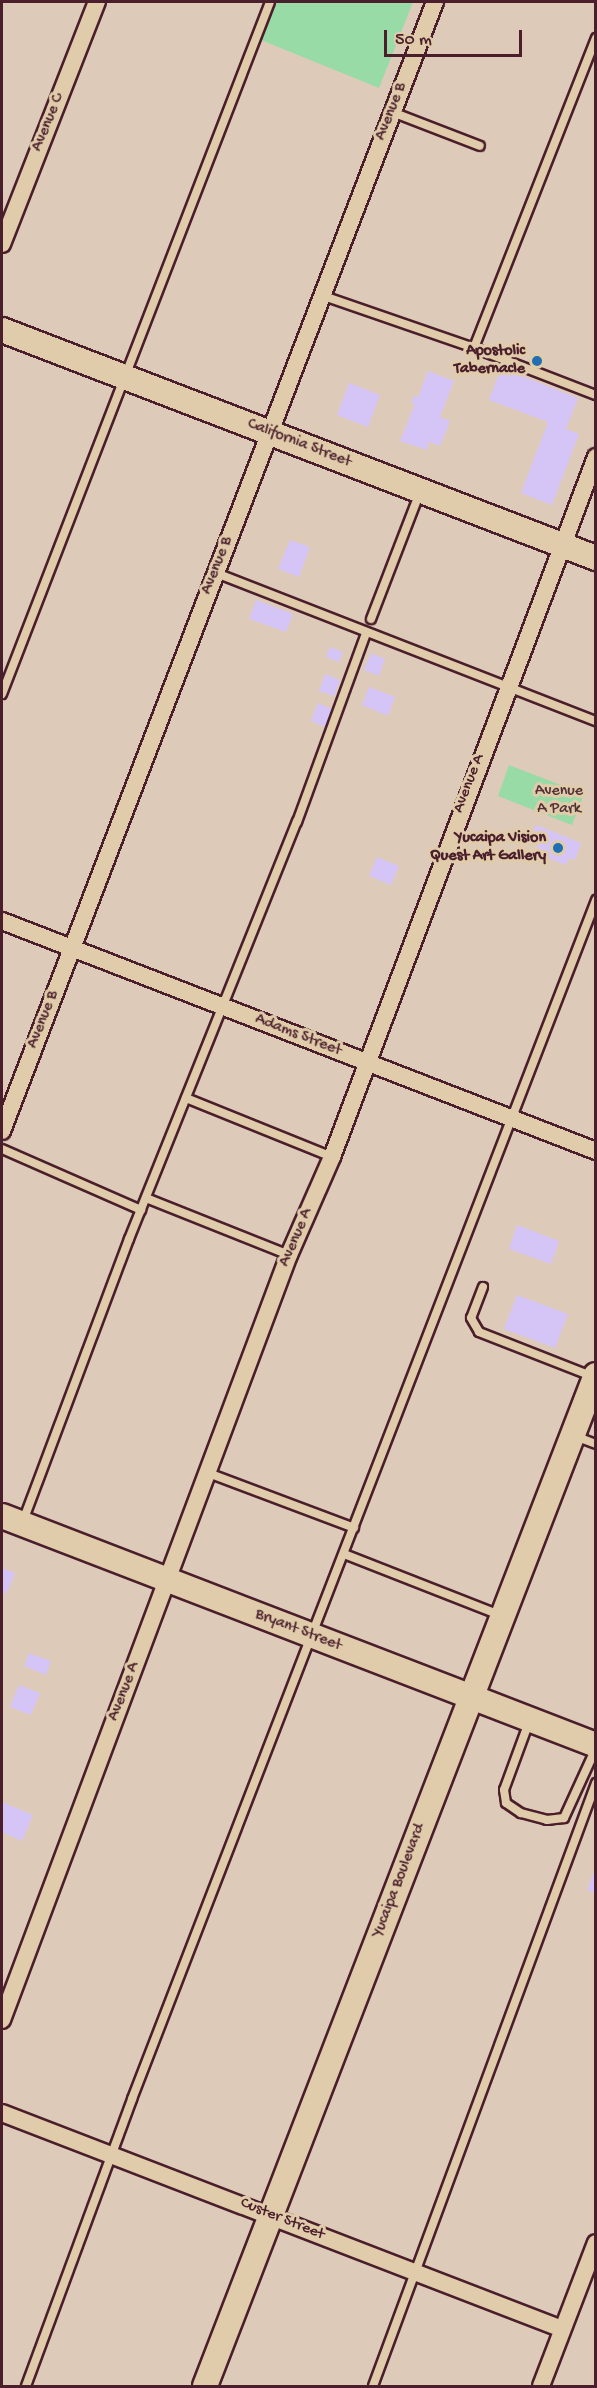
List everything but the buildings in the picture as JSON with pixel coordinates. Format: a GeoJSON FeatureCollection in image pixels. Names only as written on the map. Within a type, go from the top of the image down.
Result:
{"type":"FeatureCollection","features":[{"type":"Feature","properties":{"kind":"street","name":"Avenue C"},"geometry":{"type":"LineString","coordinates":[[2,244],[97,2]]}},
{"type":"Feature","properties":{"kind":"street","name":"Avenue B"},"geometry":{"type":"LineString","coordinates":[[2,1131],[320,295],[435,2]]}},
{"type":"Feature","properties":{"kind":"street","name":"California Street"},"geometry":{"type":"LineString","coordinates":[[2,330],[596,558]]}},
{"type":"Feature","properties":{"kind":"street","name":"Avenue A"},"geometry":{"type":"LineString","coordinates":[[2,2020],[289,1255],[332,1157],[507,687],[596,457]]}},
{"type":"Feature","properties":{"kind":"street","name":"Adams Street"},"geometry":{"type":"LineString","coordinates":[[2,921],[511,1116],[596,1151]]}},
{"type":"Feature","properties":{"kind":"street","name":"Yucaipa Boulevard"},"geometry":{"type":"LineString","coordinates":[[206,2386],[595,1376]]}},
{"type":"Feature","properties":{"kind":"street","name":"Bryant Street"},"geometry":{"type":"LineString","coordinates":[[12,1520],[472,1696],[596,1747]]}},
{"type":"Feature","properties":{"kind":"street","name":"Custer Street"},"geometry":{"type":"LineString","coordinates":[[2,2113],[271,2215],[414,2274],[562,2329]]}},
{"type":"Feature","properties":{"kind":"street"},"geometry":{"type":"LineString","coordinates":[[541,2386],[596,2243]]}},
{"type":"Feature","properties":{"kind":"lane"},"geometry":{"type":"LineString","coordinates":[[2,694],[270,2]]}},
{"type":"Feature","properties":{"kind":"lane"},"geometry":{"type":"LineString","coordinates":[[474,348],[596,38]]}},
{"type":"Feature","properties":{"kind":"lane"},"geometry":{"type":"LineString","coordinates":[[392,112],[480,146]]}},
{"type":"Feature","properties":{"kind":"lane"},"geometry":{"type":"LineString","coordinates":[[320,295],[474,348],[596,396]]}},
{"type":"Feature","properties":{"kind":"lane"},"geometry":{"type":"LineString","coordinates":[[371,619],[421,492]]}},
{"type":"Feature","properties":{"kind":"lane"},"geometry":{"type":"LineString","coordinates":[[216,573],[596,721]]}},
{"type":"Feature","properties":{"kind":"lane"},"geometry":{"type":"LineString","coordinates":[[12,1520],[146,1198],[297,822],[366,633]]}},
{"type":"Feature","properties":{"kind":"lane"},"geometry":{"type":"LineString","coordinates":[[26,2386],[511,1116],[596,900]]}},
{"type":"Feature","properties":{"kind":"lane"},"geometry":{"type":"LineString","coordinates":[[186,1098],[332,1157]]}},
{"type":"Feature","properties":{"kind":"lane"},"geometry":{"type":"LineString","coordinates":[[2,1149],[141,1210]]}},
{"type":"Feature","properties":{"kind":"lane"},"geometry":{"type":"LineString","coordinates":[[146,1198],[289,1255]]}},
{"type":"Feature","properties":{"kind":"lane"},"geometry":{"type":"LineString","coordinates":[[483,1287],[471,1318],[479,1332],[595,1376]]}},
{"type":"Feature","properties":{"kind":"lane"},"geometry":{"type":"LineString","coordinates":[[572,1435],[596,1444]]}},
{"type":"Feature","properties":{"kind":"lane"},"geometry":{"type":"LineString","coordinates":[[208,1473],[354,1528]]}},
{"type":"Feature","properties":{"kind":"lane"},"geometry":{"type":"LineString","coordinates":[[344,1554],[503,1616]]}},
{"type":"Feature","properties":{"kind":"lane"},"geometry":{"type":"LineString","coordinates":[[530,1719],[504,1790],[506,1803],[521,1814],[547,1820],[564,1818],[596,1747]]}},
{"type":"Feature","properties":{"kind":"lane"},"geometry":{"type":"LineString","coordinates":[[373,2386],[596,1783]]}},
{"type":"Feature","properties":{"kind":"green space"},"geometry":{"type":"Polygon","coordinates":[[[276,2],[413,2],[379,88],[261,40],[276,2]]]}},
{"type":"Feature","properties":{"kind":"green space","name":"Avenue A Park"},"geometry":{"type":"Polygon","coordinates":[[[509,765],[584,794],[572,825],[498,796],[509,765]]]}},
{"type":"Feature","properties":{"kind":"place","name":"Apostolic Tabernacle"},"geometry":{"type":"Point","coordinates":[537,361]}},
{"type":"Feature","properties":{"kind":"place","name":"Yucaipa Vision Quest Art Gallery"},"geometry":{"type":"Point","coordinates":[558,848]}}]}
